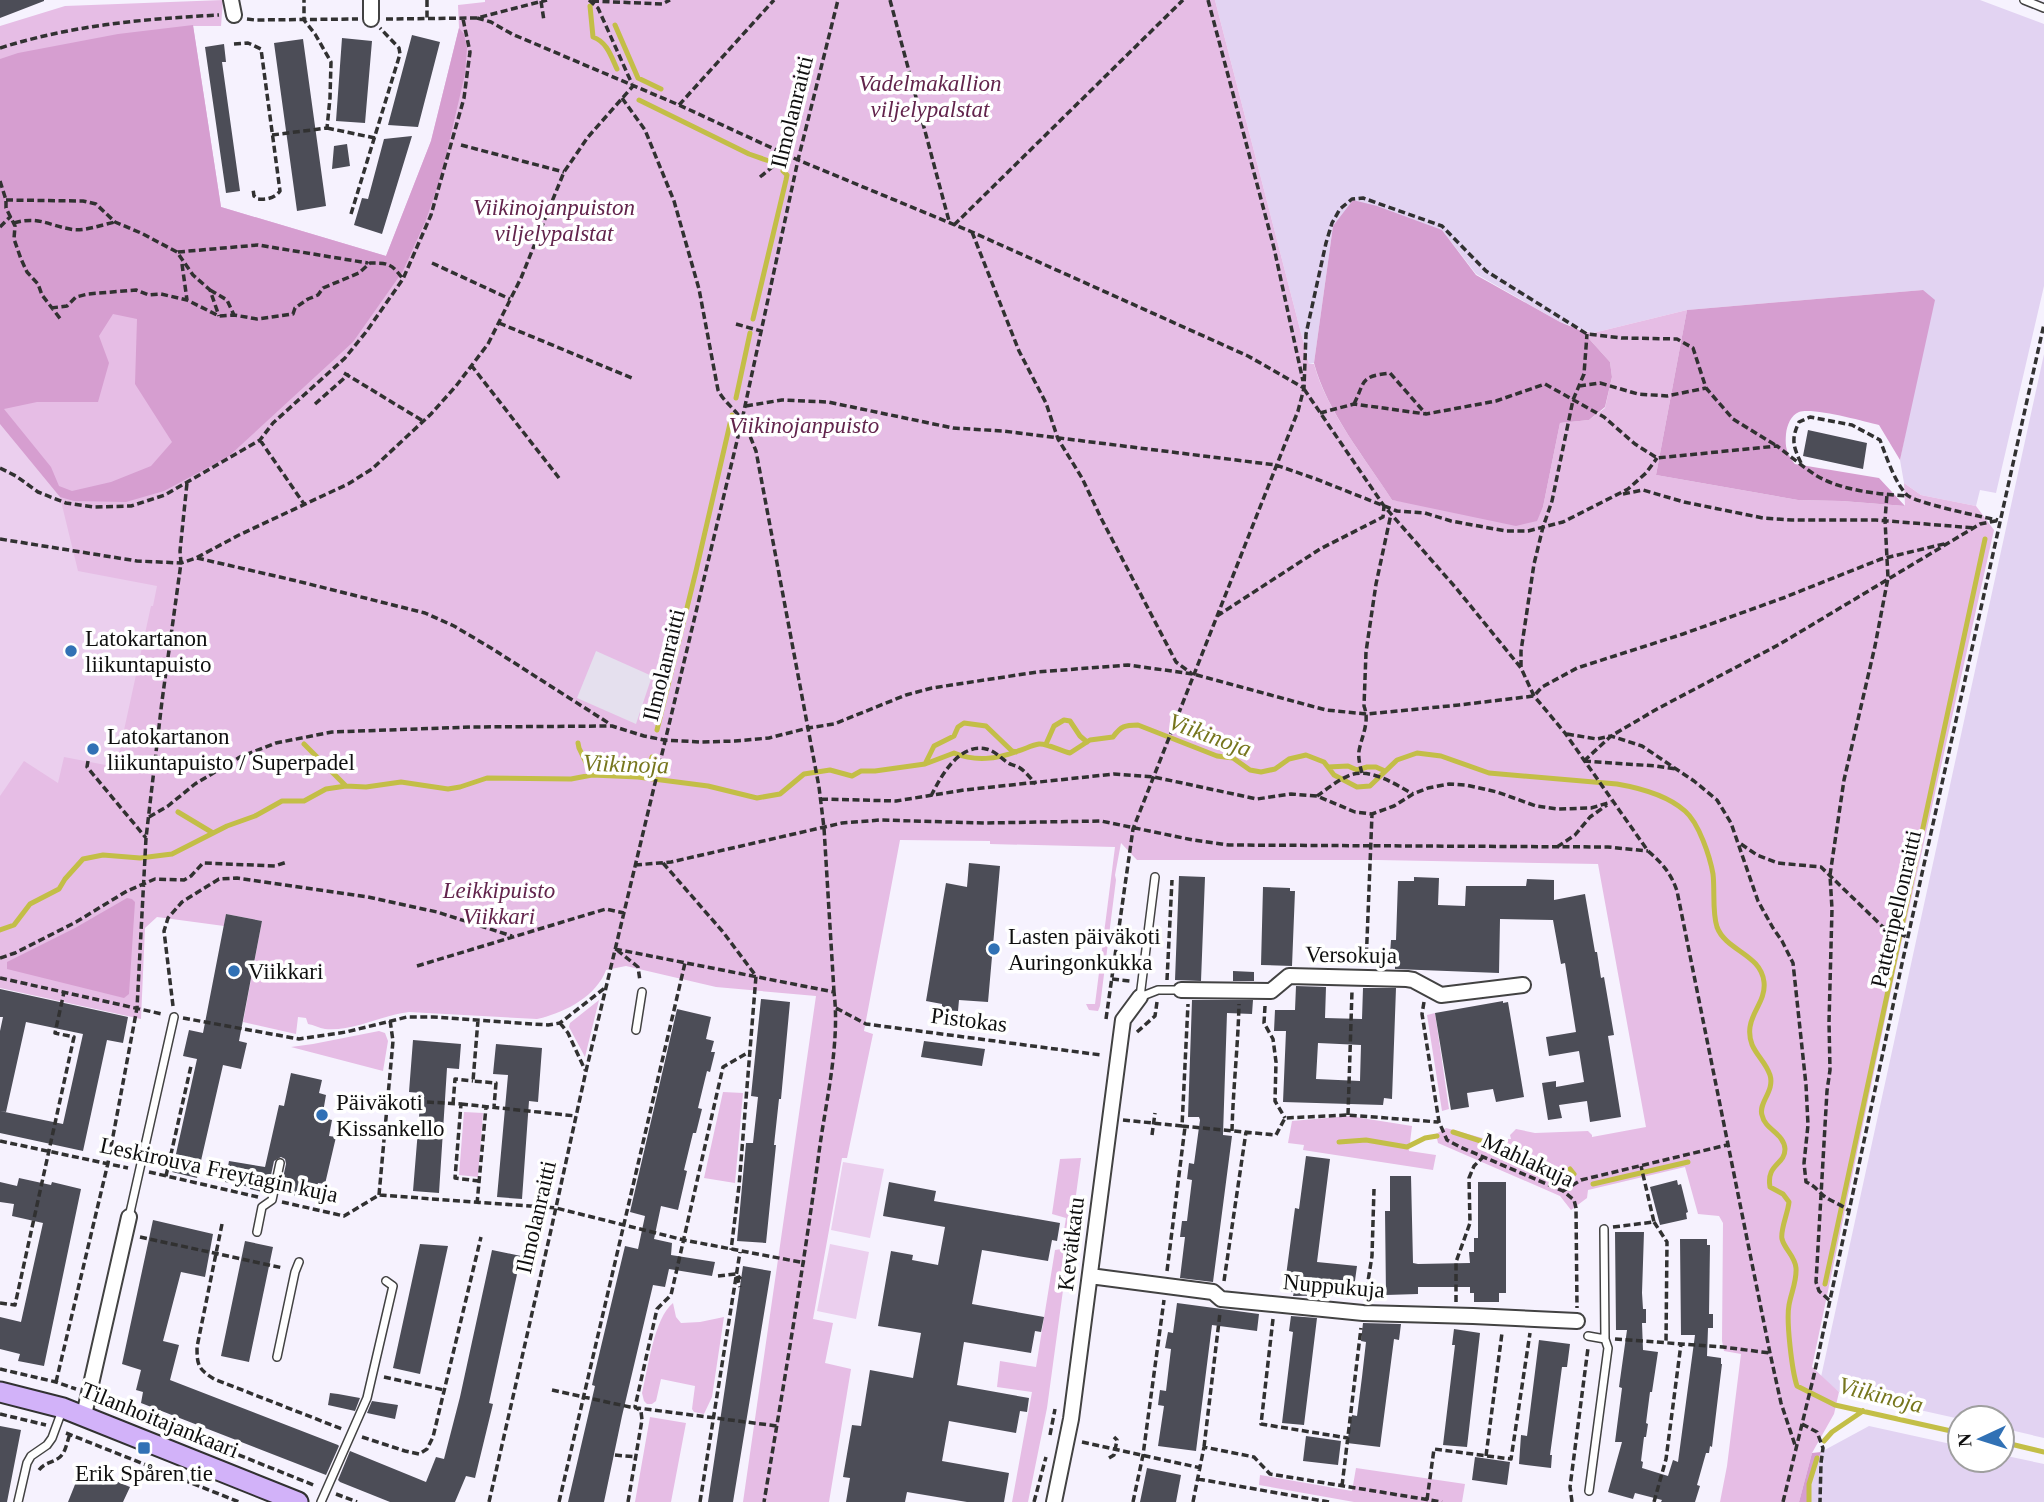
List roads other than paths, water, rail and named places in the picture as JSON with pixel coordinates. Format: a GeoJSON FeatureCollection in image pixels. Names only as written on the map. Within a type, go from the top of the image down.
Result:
{"type":"FeatureCollection","features":[{"type":"Feature","properties":{"kind":"street"},"geometry":{"type":"LineString","coordinates":[[371,0],[371,19]]}},
{"type":"Feature","properties":{"kind":"street","name":"Versokuja"},"geometry":{"type":"LineString","coordinates":[[1179,990],[1271,991],[1289,976],[1413,979],[1440,995],[1522,985]]}},
{"type":"Feature","properties":{"kind":"street","name":"Kevätkatu"},"geometry":{"type":"LineString","coordinates":[[1054,1502],[1071,1419],[1123,1020],[1140,997]]}},
{"type":"Feature","properties":{"kind":"street"},"geometry":{"type":"LineString","coordinates":[[84,1415],[129,1217]]}},
{"type":"Feature","properties":{"kind":"street","name":"Nuppukuja"},"geometry":{"type":"LineString","coordinates":[[1090,1276],[1213,1292],[1221,1299],[1363,1313],[1577,1321]]}},
{"type":"Feature","properties":{"kind":"street","name":"Tilanhoitajankaari"},"geometry":{"type":"LineString","coordinates":[[0,1392],[84,1415],[298,1502]]}},
{"type":"Feature","properties":{"kind":"lane"},"geometry":{"type":"LineString","coordinates":[[2024,0],[2044,8]]}},
{"type":"Feature","properties":{"kind":"lane"},"geometry":{"type":"LineString","coordinates":[[1140,997],[1155,877]]}},
{"type":"Feature","properties":{"kind":"lane","name":"Versokuja"},"geometry":{"type":"LineString","coordinates":[[1140,997],[1158,990],[1179,990]]}},
{"type":"Feature","properties":{"kind":"lane"},"geometry":{"type":"LineString","coordinates":[[636,1030],[642,992]]}},
{"type":"Feature","properties":{"kind":"lane"},"geometry":{"type":"LineString","coordinates":[[129,1217],[174,1017]]}},
{"type":"Feature","properties":{"kind":"lane"},"geometry":{"type":"LineString","coordinates":[[257,1232],[262,1207],[272,1200],[280,1163]]}},
{"type":"Feature","properties":{"kind":"lane"},"geometry":{"type":"LineString","coordinates":[[1589,1491],[1608,1348],[1605,1339],[1604,1229]]}},
{"type":"Feature","properties":{"kind":"lane"},"geometry":{"type":"LineString","coordinates":[[276,1357],[299,1262]]}},
{"type":"Feature","properties":{"kind":"lane"},"geometry":{"type":"LineString","coordinates":[[321,1502],[367,1398],[393,1286],[386,1281]]}},
{"type":"Feature","properties":{"kind":"lane"},"geometry":{"type":"LineString","coordinates":[[1588,1336],[1605,1339]]}},
{"type":"Feature","properties":{"kind":"lane"},"geometry":{"type":"LineString","coordinates":[[18,1502],[27,1463],[31,1455],[47,1445],[57,1429],[63,1408]]}},
{"type":"Feature","properties":{"kind":"waterway"},"geometry":{"type":"LineString","coordinates":[[590,6],[593,37],[605,46],[617,69]]}},
{"type":"Feature","properties":{"kind":"waterway"},"geometry":{"type":"LineString","coordinates":[[615,25],[638,78],[661,89]]}},
{"type":"Feature","properties":{"kind":"waterway"},"geometry":{"type":"LineString","coordinates":[[639,100],[749,154],[769,161]]}},
{"type":"Feature","properties":{"kind":"waterway"},"geometry":{"type":"LineString","coordinates":[[753,319],[786,180],[787,175],[783,171]]}},
{"type":"Feature","properties":{"kind":"waterway"},"geometry":{"type":"LineString","coordinates":[[736,398],[750,333]]}},
{"type":"Feature","properties":{"kind":"waterway"},"geometry":{"type":"LineString","coordinates":[[657,730],[732,415]]}},
{"type":"Feature","properties":{"kind":"waterway"},"geometry":{"type":"LineString","coordinates":[[1825,1284],[1985,539]]}},
{"type":"Feature","properties":{"kind":"waterway"},"geometry":{"type":"LineString","coordinates":[[1046,744],[1054,726],[1064,720],[1070,721],[1087,742]]}},
{"type":"Feature","properties":{"kind":"waterway"},"geometry":{"type":"LineString","coordinates":[[925,764],[934,746],[954,736],[958,727],[964,723],[986,726],[1016,752]]}},
{"type":"Feature","properties":{"kind":"waterway","name":"Viikinoja"},"geometry":{"type":"LineString","coordinates":[[0,930],[14,925],[30,904],[59,889],[83,859],[103,855],[140,858],[172,854],[282,801],[304,801],[326,789],[346,786],[366,787],[401,782],[448,789],[487,778],[571,779],[592,775],[638,777],[708,786],[757,798],[780,794],[804,774],[830,770],[852,776],[861,771],[925,764],[954,753],[970,758],[994,758],[1039,744],[1070,753],[1090,740],[1113,737],[1124,727],[1138,725],[1217,756],[1233,758],[1250,770],[1261,772],[1275,769],[1289,759],[1306,755],[1324,762],[1334,775],[1357,787],[1370,786],[1397,760],[1417,753],[1441,756],[1489,773],[1617,784],[1635,788],[1670,801],[1690,816],[1712,867],[1717,927],[1728,942],[1757,965],[1764,982],[1761,1000],[1751,1021],[1750,1035],[1753,1048],[1767,1069],[1771,1081],[1762,1106],[1762,1115],[1781,1139],[1785,1149],[1769,1179],[1770,1187],[1783,1194],[1789,1202],[1782,1235],[1783,1243],[1796,1268],[1788,1322],[1797,1386],[1835,1405],[1946,1430]]}},
{"type":"Feature","properties":{"kind":"waterway"},"geometry":{"type":"LineString","coordinates":[[578,743],[592,775]]}},
{"type":"Feature","properties":{"kind":"waterway"},"geometry":{"type":"LineString","coordinates":[[304,744],[346,786]]}},
{"type":"Feature","properties":{"kind":"waterway"},"geometry":{"type":"LineString","coordinates":[[647,778],[652,757]]}},
{"type":"Feature","properties":{"kind":"waterway"},"geometry":{"type":"LineString","coordinates":[[1328,767],[1348,766],[1357,770],[1376,767],[1385,771]]}},
{"type":"Feature","properties":{"kind":"waterway"},"geometry":{"type":"LineString","coordinates":[[178,812],[213,833]]}},
{"type":"Feature","properties":{"kind":"waterway"},"geometry":{"type":"LineString","coordinates":[[1453,1132],[1490,1144]]}},
{"type":"Feature","properties":{"kind":"waterway"},"geometry":{"type":"LineString","coordinates":[[1339,1142],[1366,1140],[1407,1147],[1425,1138],[1437,1136]]}},
{"type":"Feature","properties":{"kind":"waterway"},"geometry":{"type":"LineString","coordinates":[[1593,1184],[1688,1162]]}},
{"type":"Feature","properties":{"kind":"waterway"},"geometry":{"type":"LineString","coordinates":[[1570,1169],[1574,1174]]}},
{"type":"Feature","properties":{"kind":"waterway"},"geometry":{"type":"LineString","coordinates":[[1824,1441],[1832,1432],[1863,1411]]}},
{"type":"Feature","properties":{"kind":"waterway","name":"Viikinoja"},"geometry":{"type":"LineString","coordinates":[[2016,1445],[2044,1452]]}},
{"type":"Feature","properties":{"kind":"waterway"},"geometry":{"type":"LineString","coordinates":[[1809,1502],[1809,1484],[1817,1458]]}},
{"type":"Feature","properties":{"kind":"place","name":"Latokartanon liikuntapuisto"},"geometry":{"type":"Point","coordinates":[71,651]}},
{"type":"Feature","properties":{"kind":"place","name":"Latokartanon liikuntapuisto / Superpadel"},"geometry":{"type":"Point","coordinates":[93,749]}},
{"type":"Feature","properties":{"kind":"place","name":"Lasten päiväkoti Auringonkukka"},"geometry":{"type":"Point","coordinates":[994,949]}},
{"type":"Feature","properties":{"kind":"place","name":"Viikkari"},"geometry":{"type":"Point","coordinates":[234,971]}},
{"type":"Feature","properties":{"kind":"place","name":"Päiväkoti Kissankello"},"geometry":{"type":"Point","coordinates":[322,1115]}},
{"type":"Feature","properties":{"kind":"place","name":"Erik Spåren tie"},"geometry":{"type":"Point","coordinates":[144,1448]}},
{"type":"Feature","properties":{"kind":"park label","name":"Vadelmakallion viljelypalstat"},"geometry":{"type":"Point","coordinates":[930,96]}},
{"type":"Feature","properties":{"kind":"park label","name":"Viikinojanpuiston viljelypalstat"},"geometry":{"type":"Point","coordinates":[554,220]}},
{"type":"Feature","properties":{"kind":"park label","name":"Viikinojanpuisto"},"geometry":{"type":"Point","coordinates":[804,425]}},
{"type":"Feature","properties":{"kind":"park label","name":"Leikkipuisto Viikkari"},"geometry":{"type":"Point","coordinates":[499,903]}}]}
